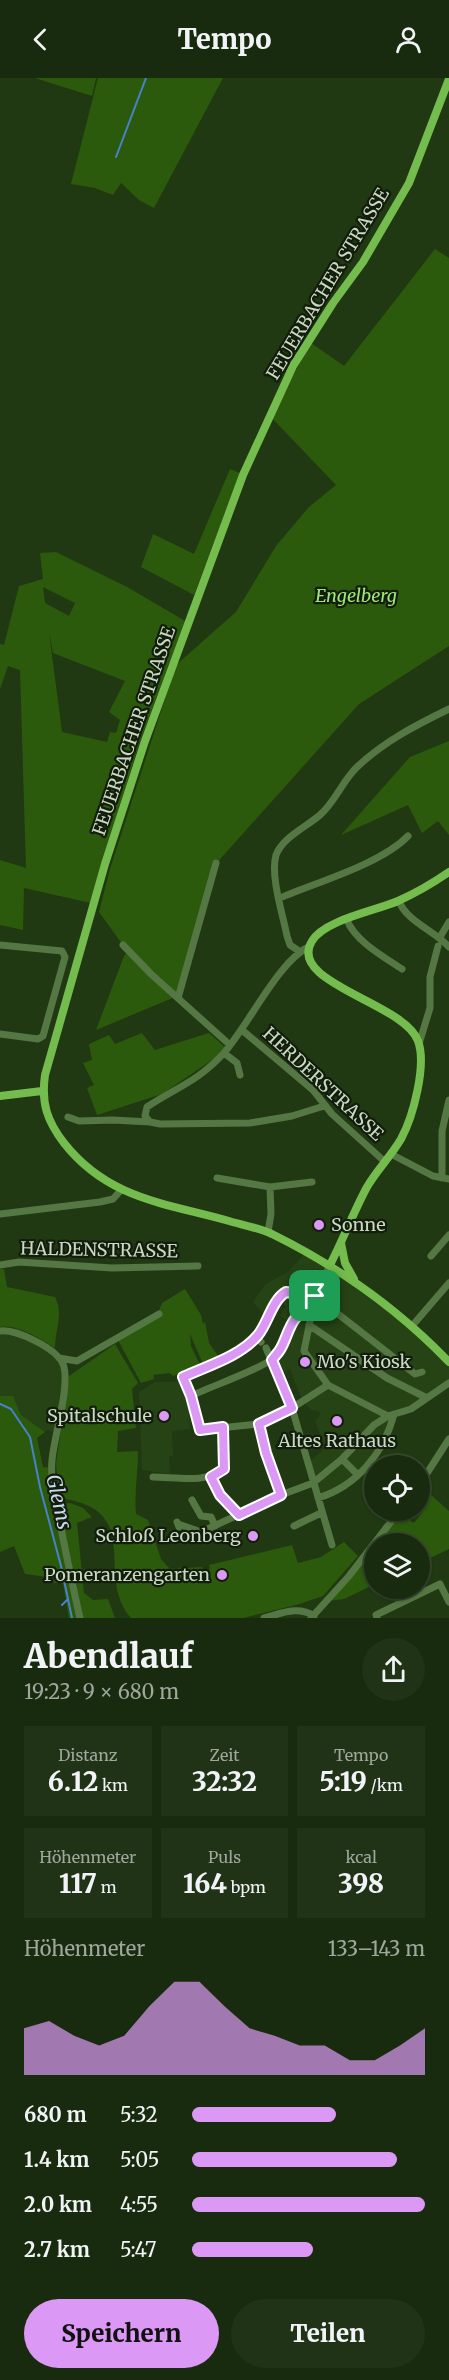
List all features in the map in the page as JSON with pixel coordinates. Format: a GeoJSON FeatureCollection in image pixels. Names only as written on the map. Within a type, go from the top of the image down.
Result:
{"type":"FeatureCollection","features":[{"type":"Feature","properties":{"kind":"main road","name":"FEUERBACHER STRASSE"},"geometry":{"type":"LineString","coordinates":[[449,79],[409,183],[363,262],[333,303],[293,366],[243,475],[145,741],[109,852],[42,1091],[45,1112],[51,1125],[66,1145],[99,1177],[121,1190],[268,1232],[330,1265],[356,1282],[412,1326],[449,1362]]}},
{"type":"Feature","properties":{"kind":"main road"},"geometry":{"type":"LineString","coordinates":[[330,1265],[368,1187],[404,1133],[413,1105],[419,1074],[419,1044],[404,1021],[319,974],[309,959],[309,946],[318,934],[329,926],[399,901],[449,872]]}},
{"type":"Feature","properties":{"kind":"main road"},"geometry":{"type":"LineString","coordinates":[[0,1096],[42,1091]]}},
{"type":"Feature","properties":{"kind":"main road"},"geometry":{"type":"LineString","coordinates":[[341,1243],[345,1263],[356,1282]]}},
{"type":"Feature","properties":{"kind":"street"},"geometry":{"type":"LineString","coordinates":[[299,951],[291,945],[287,936],[274,864],[277,852],[293,834],[321,814],[354,770],[374,753],[402,734],[449,709]]}},
{"type":"Feature","properties":{"kind":"street"},"geometry":{"type":"LineString","coordinates":[[280,898],[381,855],[400,844],[408,836]]}},
{"type":"Feature","properties":{"kind":"street"},"geometry":{"type":"LineString","coordinates":[[178,998],[216,863]]}},
{"type":"Feature","properties":{"kind":"street"},"geometry":{"type":"LineString","coordinates":[[399,901],[406,913],[449,946]]}},
{"type":"Feature","properties":{"kind":"street"},"geometry":{"type":"LineString","coordinates":[[347,920],[349,926],[364,941],[402,969]]}},
{"type":"Feature","properties":{"kind":"street"},"geometry":{"type":"LineString","coordinates":[[440,937],[449,922]]}},
{"type":"Feature","properties":{"kind":"street"},"geometry":{"type":"LineString","coordinates":[[0,945],[62,951],[65,957],[43,1036],[38,1039],[0,1034]]}},
{"type":"Feature","properties":{"kind":"street"},"geometry":{"type":"LineString","coordinates":[[123,945],[230,1045]]}},
{"type":"Feature","properties":{"kind":"street"},"geometry":{"type":"LineString","coordinates":[[153,1123],[145,1116],[147,1107],[208,1070],[242,1030],[282,970],[299,951],[309,946]]}},
{"type":"Feature","properties":{"kind":"street"},"geometry":{"type":"LineString","coordinates":[[419,1044],[430,1008],[430,977],[438,946]]}},
{"type":"Feature","properties":{"kind":"street","name":"HERDERSTRASSE"},"geometry":{"type":"LineString","coordinates":[[242,1030],[313,1090],[324,1106],[384,1161]]}},
{"type":"Feature","properties":{"kind":"street"},"geometry":{"type":"LineString","coordinates":[[224,1053],[237,1064],[240,1075]]}},
{"type":"Feature","properties":{"kind":"street"},"geometry":{"type":"LineString","coordinates":[[391,1154],[431,1176],[446,1179],[445,1138],[449,1100]]}},
{"type":"Feature","properties":{"kind":"street"},"geometry":{"type":"LineString","coordinates":[[68,1117],[79,1121],[250,1123],[292,1116],[324,1106]]}},
{"type":"Feature","properties":{"kind":"street"},"geometry":{"type":"LineString","coordinates":[[217,1178],[270,1187],[312,1182]]}},
{"type":"Feature","properties":{"kind":"street"},"geometry":{"type":"LineString","coordinates":[[268,1232],[271,1214],[270,1187]]}},
{"type":"Feature","properties":{"kind":"street"},"geometry":{"type":"LineString","coordinates":[[0,1214],[100,1202],[113,1199],[121,1190]]}},
{"type":"Feature","properties":{"kind":"street"},"geometry":{"type":"LineString","coordinates":[[431,1256],[449,1235]]}},
{"type":"Feature","properties":{"kind":"street","name":"HALDENSTRASSE"},"geometry":{"type":"LineString","coordinates":[[0,1265],[19,1262],[112,1269],[198,1266]]}},
{"type":"Feature","properties":{"kind":"street"},"geometry":{"type":"LineString","coordinates":[[330,1265],[315,1296],[304,1351],[326,1387],[391,1415]]}},
{"type":"Feature","properties":{"kind":"street"},"geometry":{"type":"LineString","coordinates":[[412,1326],[449,1283]]}},
{"type":"Feature","properties":{"kind":"street"},"geometry":{"type":"LineString","coordinates":[[326,1387],[292,1408],[259,1424],[200,1430],[191,1396],[183,1377],[242,1349],[257,1339],[283,1293],[315,1296],[398,1362],[416,1374],[422,1372]]}},
{"type":"Feature","properties":{"kind":"street"},"geometry":{"type":"LineString","coordinates":[[191,1396],[272,1360],[281,1349],[293,1321],[306,1311],[312,1310]]}},
{"type":"Feature","properties":{"kind":"street"},"geometry":{"type":"LineString","coordinates":[[0,1331],[18,1333],[59,1358],[77,1361],[159,1314]]}},
{"type":"Feature","properties":{"kind":"street"},"geometry":{"type":"LineString","coordinates":[[310,1329],[387,1378],[427,1398]]}},
{"type":"Feature","properties":{"kind":"street"},"geometry":{"type":"LineString","coordinates":[[266,1348],[292,1408],[331,1542]]}},
{"type":"Feature","properties":{"kind":"street"},"geometry":{"type":"LineString","coordinates":[[59,1358],[63,1364],[64,1380],[52,1467],[55,1501],[80,1618]]}},
{"type":"Feature","properties":{"kind":"street"},"geometry":{"type":"LineString","coordinates":[[177,1522],[179,1527],[201,1532],[281,1495],[313,1483],[342,1460],[374,1425],[391,1415],[411,1408],[445,1384]]}},
{"type":"Feature","properties":{"kind":"street"},"geometry":{"type":"LineString","coordinates":[[318,1498],[335,1493],[358,1476],[385,1442],[391,1415]]}},
{"type":"Feature","properties":{"kind":"street"},"geometry":{"type":"LineString","coordinates":[[259,1424],[266,1453],[281,1495]]}},
{"type":"Feature","properties":{"kind":"street"},"geometry":{"type":"LineString","coordinates":[[153,1477],[211,1477],[224,1469],[223,1427]]}},
{"type":"Feature","properties":{"kind":"street"},"geometry":{"type":"LineString","coordinates":[[430,1469],[449,1439]]}},
{"type":"Feature","properties":{"kind":"street"},"geometry":{"type":"LineString","coordinates":[[342,1460],[358,1476]]}},
{"type":"Feature","properties":{"kind":"street"},"geometry":{"type":"LineString","coordinates":[[211,1477],[220,1495],[239,1515]]}},
{"type":"Feature","properties":{"kind":"street"},"geometry":{"type":"LineString","coordinates":[[192,1500],[201,1516],[211,1517],[215,1526]]}},
{"type":"Feature","properties":{"kind":"street"},"geometry":{"type":"LineString","coordinates":[[294,1526],[321,1513]]}},
{"type":"Feature","properties":{"kind":"street"},"geometry":{"type":"LineString","coordinates":[[264,1618],[297,1611],[304,1611],[313,1617],[392,1521]]}},
{"type":"Feature","properties":{"kind":"street"},"geometry":{"type":"LineString","coordinates":[[377,1618],[376,1615],[440,1584],[449,1602]]}},
{"type":"Feature","properties":{"kind":"shaded area"},"geometry":{"type":"Polygon","coordinates":[[[306,1252],[362,1284],[449,1357],[449,1386],[416,1408],[398,1411],[381,1452],[378,1455],[364,1455],[364,1467],[347,1482],[321,1499],[307,1464],[326,1447],[315,1422],[321,1414],[311,1410],[302,1400],[290,1369],[279,1374],[274,1361],[293,1324],[280,1316],[286,1306],[280,1302],[267,1318],[253,1302],[266,1284],[289,1271],[306,1252]]]}},
{"type":"Feature","properties":{"kind":"shaded area"},"geometry":{"type":"Polygon","coordinates":[[[9,1326],[27,1332],[55,1348],[66,1362],[56,1432],[47,1430],[45,1432],[21,1415],[13,1397],[0,1396],[0,1327],[9,1326]]]}},
{"type":"Feature","properties":{"kind":"shaded area","name":"Spitalschule"},"geometry":{"type":"Polygon","coordinates":[[[155,1382],[181,1382],[189,1404],[190,1429],[172,1431],[173,1456],[169,1456],[170,1474],[142,1470],[139,1392],[155,1382]]]}},
{"type":"Feature","properties":{"kind":"green space"},"geometry":{"type":"Polygon","coordinates":[[[35,78],[96,78],[92,96],[35,78]]]}},
{"type":"Feature","properties":{"kind":"green space"},"geometry":{"type":"Polygon","coordinates":[[[98,78],[223,78],[154,208],[139,200],[121,183],[113,195],[95,188],[71,184],[98,78]]]}},
{"type":"Feature","properties":{"kind":"green space","name":"Engelberg"},"geometry":{"type":"Polygon","coordinates":[[[435,249],[449,258],[449,646],[359,704],[221,858],[216,866],[175,997],[96,1030],[124,956],[128,952],[99,912],[110,869],[176,665],[236,612],[276,546],[309,507],[336,485],[270,416],[311,343],[344,366],[435,249]]]}},
{"type":"Feature","properties":{"kind":"green space"},"geometry":{"type":"Polygon","coordinates":[[[230,469],[240,473],[194,595],[141,567],[153,534],[194,554],[230,469]]]}},
{"type":"Feature","properties":{"kind":"green space"},"geometry":{"type":"Polygon","coordinates":[[[56,552],[129,588],[185,621],[138,747],[91,903],[24,888],[23,930],[0,925],[0,860],[26,868],[20,670],[8,666],[0,689],[0,644],[4,645],[19,586],[43,579],[40,553],[56,552]],[[43,587],[45,603],[69,616],[75,603],[43,587]],[[49,632],[62,732],[107,742],[110,732],[116,733],[120,720],[109,712],[125,681],[53,653],[49,632]]]}},
{"type":"Feature","properties":{"kind":"green space"},"geometry":{"type":"Polygon","coordinates":[[[449,741],[449,835],[438,821],[422,833],[408,805],[341,835],[410,757],[449,741]]]}},
{"type":"Feature","properties":{"kind":"green space"},"geometry":{"type":"Polygon","coordinates":[[[142,1033],[155,1050],[209,1033],[225,1047],[215,1058],[162,1094],[97,1115],[87,1088],[94,1085],[83,1063],[92,1060],[89,1044],[109,1035],[115,1044],[142,1033]]]}},
{"type":"Feature","properties":{"kind":"green space"},"geometry":{"type":"Polygon","coordinates":[[[0,1269],[4,1269],[7,1287],[55,1297],[59,1316],[55,1348],[22,1330],[0,1327],[0,1269]]]}},
{"type":"Feature","properties":{"kind":"green space"},"geometry":{"type":"Polygon","coordinates":[[[185,1289],[201,1315],[203,1324],[205,1322],[209,1343],[221,1360],[203,1364],[190,1334],[191,1346],[201,1367],[190,1372],[188,1368],[174,1376],[169,1373],[153,1375],[154,1379],[141,1383],[118,1340],[157,1316],[162,1303],[185,1289]]]}},
{"type":"Feature","properties":{"kind":"green space"},"geometry":{"type":"Polygon","coordinates":[[[115,1344],[138,1383],[132,1389],[136,1428],[118,1431],[117,1452],[138,1451],[136,1514],[148,1520],[161,1559],[170,1569],[202,1567],[203,1571],[210,1569],[209,1565],[292,1545],[298,1563],[321,1557],[344,1542],[358,1556],[323,1596],[243,1618],[131,1618],[121,1601],[116,1583],[114,1546],[110,1530],[102,1515],[86,1505],[59,1498],[56,1463],[69,1376],[115,1344]]]}},
{"type":"Feature","properties":{"kind":"green space"},"geometry":{"type":"Polygon","coordinates":[[[0,1396],[13,1396],[21,1415],[45,1432],[37,1438],[43,1467],[52,1468],[67,1576],[78,1618],[69,1618],[63,1583],[54,1583],[54,1578],[25,1574],[14,1546],[0,1552],[0,1396]]]}},
{"type":"Feature","properties":{"kind":"green space"},"geometry":{"type":"Polygon","coordinates":[[[430,1494],[449,1511],[449,1549],[430,1558],[430,1533],[382,1533],[392,1521],[414,1523],[430,1521],[430,1494]]]}},
{"type":"Feature","properties":{"kind":"green space"},"geometry":{"type":"Polygon","coordinates":[[[70,1503],[83,1508],[92,1517],[77,1523],[84,1593],[93,1600],[108,1599],[115,1618],[80,1618],[58,1504],[70,1503]]]}},
{"type":"Feature","properties":{"kind":"green space"},"geometry":{"type":"Polygon","coordinates":[[[364,1556],[364,1589],[344,1599],[328,1601],[364,1556]]]}},
{"type":"Feature","properties":{"kind":"waterway"},"geometry":{"type":"LineString","coordinates":[[116,157],[146,78]]}},
{"type":"Feature","properties":{"kind":"waterway","name":"Glems"},"geometry":{"type":"LineString","coordinates":[[0,1404],[11,1409],[30,1437],[72,1618]]}},
{"type":"Feature","properties":{"kind":"waterway","name":"Glems"},"geometry":{"type":"LineString","coordinates":[[62,1605],[68,1599]]}},
{"type":"Feature","properties":{"kind":"place","name":"Sonne"},"geometry":{"type":"Point","coordinates":[319,1225]}},
{"type":"Feature","properties":{"kind":"place","name":"Mo's Kiosk"},"geometry":{"type":"Point","coordinates":[305,1362]}},
{"type":"Feature","properties":{"kind":"place","name":"Spitalschule"},"geometry":{"type":"Point","coordinates":[164,1416]}},
{"type":"Feature","properties":{"kind":"place","name":"Altes Rathaus"},"geometry":{"type":"Point","coordinates":[337,1421]}},
{"type":"Feature","properties":{"kind":"place","name":"Schloß Leonberg"},"geometry":{"type":"Point","coordinates":[253,1536]}},
{"type":"Feature","properties":{"kind":"place","name":"Pomeranzengarten"},"geometry":{"type":"Point","coordinates":[222,1575]}},
{"type":"Feature","properties":{"kind":"route"},"geometry":{"type":"LineString","coordinates":[[283,1293],[315,1296],[312,1310],[306,1311],[293,1321],[281,1349],[272,1360],[292,1408],[259,1424],[274,1480],[281,1495],[239,1515],[220,1495],[211,1477],[224,1469],[223,1427],[200,1430],[191,1396],[183,1377],[245,1347],[258,1336],[283,1293]]}}]}
